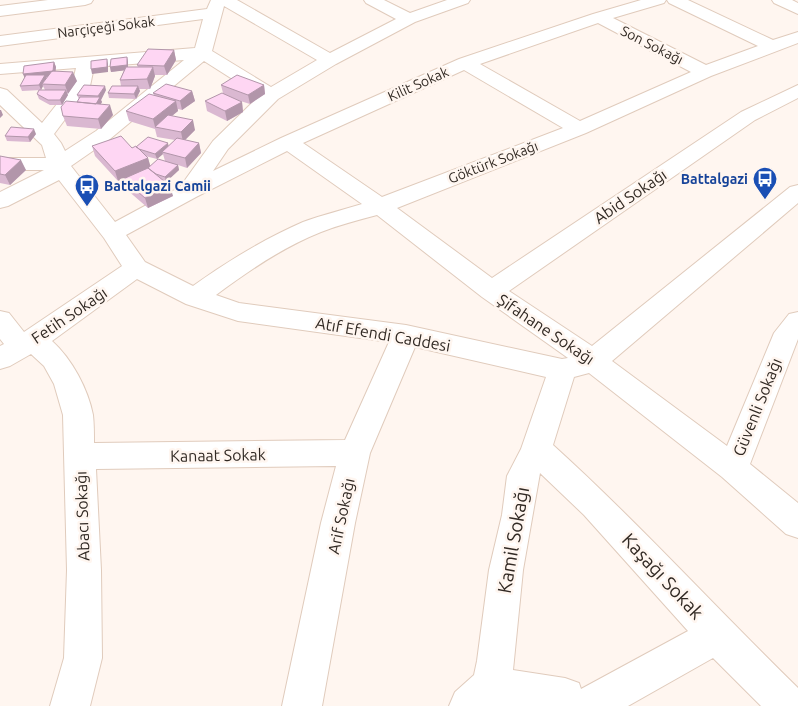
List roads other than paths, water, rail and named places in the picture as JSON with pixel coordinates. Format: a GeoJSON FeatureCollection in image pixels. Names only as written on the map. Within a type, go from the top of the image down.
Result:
{"type":"FeatureCollection","features":[{"type":"Feature","properties":{"kind":"street"},"geometry":{"type":"LineString","coordinates":[[0,11],[85,0]]}},
{"type":"Feature","properties":{"kind":"street"},"geometry":{"type":"LineString","coordinates":[[226,0],[330,60]]}},
{"type":"Feature","properties":{"kind":"street"},"geometry":{"type":"LineString","coordinates":[[372,0],[409,19]]}},
{"type":"Feature","properties":{"kind":"street"},"geometry":{"type":"LineString","coordinates":[[188,192],[220,145],[271,96],[330,60],[409,19],[462,0]]}},
{"type":"Feature","properties":{"kind":"street","name":"Kilit Sokak"},"geometry":{"type":"LineString","coordinates":[[112,233],[188,192],[288,142],[465,63],[599,17],[658,0]]}},
{"type":"Feature","properties":{"kind":"street"},"geometry":{"type":"LineString","coordinates":[[675,0],[772,47]]}},
{"type":"Feature","properties":{"kind":"street"},"geometry":{"type":"LineString","coordinates":[[780,0],[798,9]]}},
{"type":"Feature","properties":{"kind":"street"},"geometry":{"type":"LineString","coordinates":[[0,201],[61,167],[203,53],[216,7]]}},
{"type":"Feature","properties":{"kind":"street","name":"Narçiçeği Sokak"},"geometry":{"type":"LineString","coordinates":[[0,41],[216,7]]}},
{"type":"Feature","properties":{"kind":"street","name":"Son Sokağı"},"geometry":{"type":"LineString","coordinates":[[599,17],[705,72]]}},
{"type":"Feature","properties":{"kind":"street","name":"Göktürk Sokağı"},"geometry":{"type":"LineString","coordinates":[[195,298],[238,266],[273,246],[313,227],[380,206],[578,128],[705,72],[798,37]]}},
{"type":"Feature","properties":{"kind":"street"},"geometry":{"type":"LineString","coordinates":[[0,69],[203,53],[271,96]]}},
{"type":"Feature","properties":{"kind":"street"},"geometry":{"type":"LineString","coordinates":[[43,135],[81,86],[86,62]]}},
{"type":"Feature","properties":{"kind":"street"},"geometry":{"type":"LineString","coordinates":[[465,63],[578,128]]}},
{"type":"Feature","properties":{"kind":"street","name":"Abid Sokağı"},"geometry":{"type":"LineString","coordinates":[[491,291],[748,116],[798,90]]}},
{"type":"Feature","properties":{"kind":"street","name":"Atıf Efendi Caddesi"},"geometry":{"type":"LineString","coordinates":[[0,94],[51,143],[61,167],[112,233],[136,268],[195,298],[238,312],[406,335],[578,365]]}},
{"type":"Feature","properties":{"kind":"street"},"geometry":{"type":"LineString","coordinates":[[0,113],[22,114]]}},
{"type":"Feature","properties":{"kind":"street","name":"Şifahane Sokağı"},"geometry":{"type":"LineString","coordinates":[[288,142],[380,206],[491,291],[578,365],[733,468],[798,523]]}},
{"type":"Feature","properties":{"kind":"street"},"geometry":{"type":"LineString","coordinates":[[0,164],[61,167]]}},
{"type":"Feature","properties":{"kind":"street"},"geometry":{"type":"LineString","coordinates":[[578,365],[798,192]]}},
{"type":"Feature","properties":{"kind":"street","name":"Fetih Sokağı"},"geometry":{"type":"LineString","coordinates":[[18,349],[136,268]]}},
{"type":"Feature","properties":{"kind":"street","name":"Abacı Sokağı"},"geometry":{"type":"LineString","coordinates":[[0,320],[18,349],[54,359],[68,384],[78,416],[84,570],[82,658],[70,706]]}},
{"type":"Feature","properties":{"kind":"street","name":"Güvenli Sokağı"},"geometry":{"type":"LineString","coordinates":[[733,468],[787,333],[798,321]]}},
{"type":"Feature","properties":{"kind":"street","name":"Arif Sokağı"},"geometry":{"type":"LineString","coordinates":[[302,706],[338,523],[355,453],[406,335]]}},
{"type":"Feature","properties":{"kind":"street","name":"Kamil Sokağı"},"geometry":{"type":"LineString","coordinates":[[479,696],[496,661],[506,570],[518,515],[523,476],[578,365]]}},
{"type":"Feature","properties":{"kind":"street","name":"Kaşağı Sokak"},"geometry":{"type":"LineString","coordinates":[[536,449],[596,505],[717,635],[788,706]]}},
{"type":"Feature","properties":{"kind":"street","name":"Kanaat Sokak"},"geometry":{"type":"LineString","coordinates":[[80,456],[355,453]]}},
{"type":"Feature","properties":{"kind":"street"},"geometry":{"type":"LineString","coordinates":[[590,706],[717,635]]}},
{"type":"Feature","properties":{"kind":"street"},"geometry":{"type":"LineString","coordinates":[[479,696],[565,697],[568,706]]}},
{"type":"Feature","properties":{"kind":"place","name":"Battalgazi"},"geometry":{"type":"Point","coordinates":[765,200]}},
{"type":"Feature","properties":{"kind":"place","name":"Battalgazi Camii"},"geometry":{"type":"Point","coordinates":[87,207]}}]}
